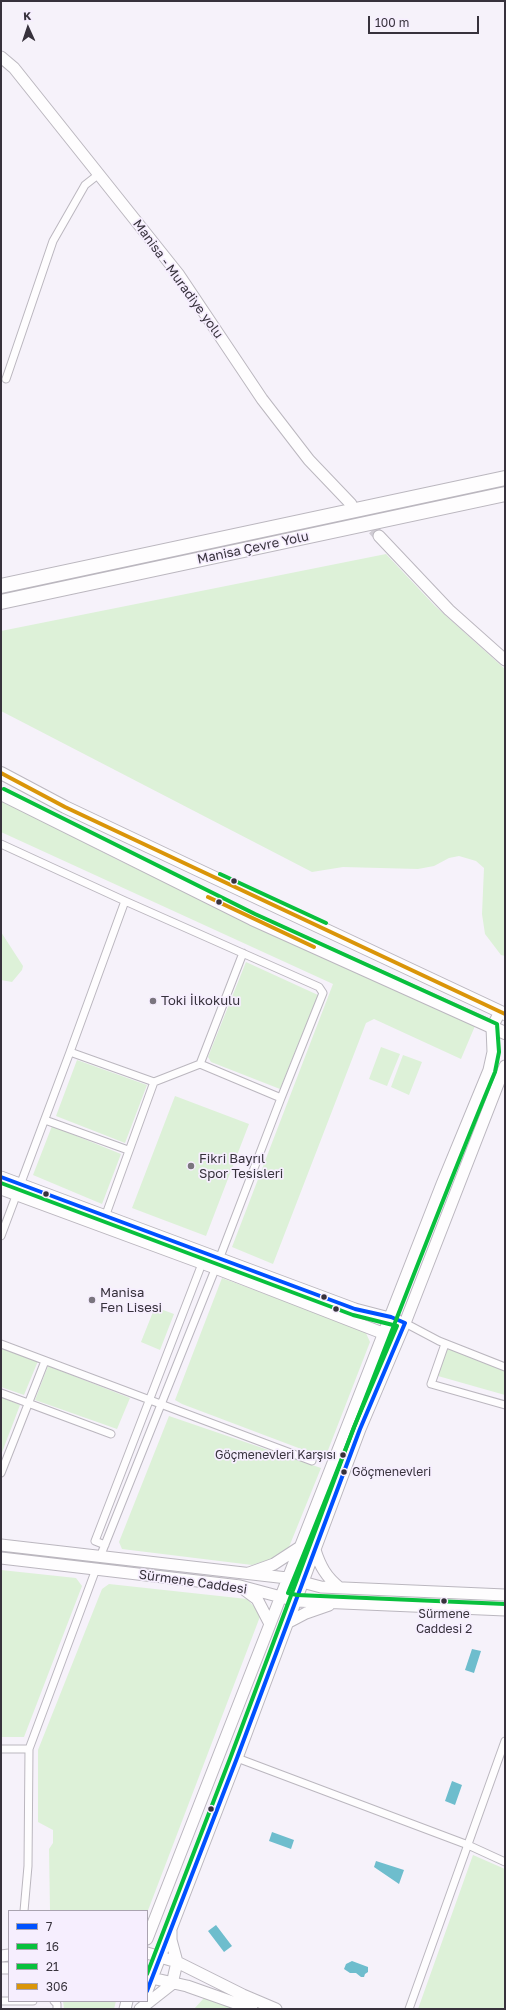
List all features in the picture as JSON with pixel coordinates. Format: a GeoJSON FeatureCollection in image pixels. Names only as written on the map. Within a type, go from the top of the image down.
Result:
{"type":"FeatureCollection","features":[{"type":"Feature","properties":{"kind":"highway","name":"Manisa Çevre Yolu"},"geometry":{"type":"LineString","coordinates":[[1,586],[505,478]]}},
{"type":"Feature","properties":{"kind":"highway","name":"Manisa Çevre Yolu"},"geometry":{"type":"LineString","coordinates":[[1,602],[505,494]]}},
{"type":"Feature","properties":{"kind":"main road","name":"Manisa - Muradiye yolu"},"geometry":{"type":"LineString","coordinates":[[1,58],[14,68],[179,275],[262,399],[309,460],[351,504]]}},
{"type":"Feature","properties":{"kind":"main road"},"geometry":{"type":"LineString","coordinates":[[378,536],[449,610],[505,660]]}},
{"type":"Feature","properties":{"kind":"main road"},"geometry":{"type":"LineString","coordinates":[[1,773],[196,870],[502,1013],[492,1027],[493,1052],[489,1070],[302,1546],[280,1597],[151,1920],[148,1934]]}},
{"type":"Feature","properties":{"kind":"main road"},"geometry":{"type":"LineString","coordinates":[[1,794],[252,919],[505,1033]]}},
{"type":"Feature","properties":{"kind":"main road"},"geometry":{"type":"LineString","coordinates":[[252,2009],[187,1986],[149,1978],[160,1957],[237,1758],[360,1429],[405,1323],[505,1066]]}},
{"type":"Feature","properties":{"kind":"main road"},"geometry":{"type":"LineString","coordinates":[[1,1177],[355,1309],[405,1323]]}},
{"type":"Feature","properties":{"kind":"main road"},"geometry":{"type":"LineString","coordinates":[[1,1189],[215,1268],[398,1340]]}},
{"type":"Feature","properties":{"kind":"main road","name":"Sürmene Caddesi"},"geometry":{"type":"LineString","coordinates":[[1,1545],[288,1578],[322,1587],[505,1595]]}},
{"type":"Feature","properties":{"kind":"main road"},"geometry":{"type":"LineString","coordinates":[[246,1574],[274,1564],[302,1546]]}},
{"type":"Feature","properties":{"kind":"main road"},"geometry":{"type":"LineString","coordinates":[[315,1550],[319,1565],[330,1580],[340,1588]]}},
{"type":"Feature","properties":{"kind":"main road","name":"Sürmene Caddesi"},"geometry":{"type":"LineString","coordinates":[[1,1558],[240,1586],[296,1601],[505,1610]]}},
{"type":"Feature","properties":{"kind":"main road"},"geometry":{"type":"LineString","coordinates":[[240,1586],[257,1599],[270,1624]]}},
{"type":"Feature","properties":{"kind":"main road"},"geometry":{"type":"LineString","coordinates":[[287,1623],[306,1613],[336,1602]]}},
{"type":"Feature","properties":{"kind":"main road"},"geometry":{"type":"LineString","coordinates":[[140,2009],[172,1984],[177,1962],[171,1940],[171,1927]]}},
{"type":"Feature","properties":{"kind":"main road"},"geometry":{"type":"LineString","coordinates":[[148,1953],[177,1962],[276,2009]]}},
{"type":"Feature","properties":{"kind":"main road"},"geometry":{"type":"LineString","coordinates":[[187,1986],[190,1969]]}},
{"type":"Feature","properties":{"kind":"street"},"geometry":{"type":"LineString","coordinates":[[6,379],[53,242],[85,185],[99,174]]}},
{"type":"Feature","properties":{"kind":"street"},"geometry":{"type":"LineString","coordinates":[[1,844],[319,987],[323,993],[220,1258],[100,1557]]}},
{"type":"Feature","properties":{"kind":"street"},"geometry":{"type":"LineString","coordinates":[[1,1236],[125,901]]}},
{"type":"Feature","properties":{"kind":"street"},"geometry":{"type":"LineString","coordinates":[[200,1064],[243,952]]}},
{"type":"Feature","properties":{"kind":"street"},"geometry":{"type":"LineString","coordinates":[[70,1052],[154,1082],[200,1064],[281,1098]]}},
{"type":"Feature","properties":{"kind":"street"},"geometry":{"type":"LineString","coordinates":[[105,1217],[128,1150],[154,1082]]}},
{"type":"Feature","properties":{"kind":"street"},"geometry":{"type":"LineString","coordinates":[[45,1120],[128,1150]]}},
{"type":"Feature","properties":{"kind":"street"},"geometry":{"type":"LineString","coordinates":[[105,1545],[95,1542],[207,1253]]}},
{"type":"Feature","properties":{"kind":"street"},"geometry":{"type":"LineString","coordinates":[[405,1323],[445,1344],[505,1367]]}},
{"type":"Feature","properties":{"kind":"street"},"geometry":{"type":"LineString","coordinates":[[1,1344],[312,1461]]}},
{"type":"Feature","properties":{"kind":"street"},"geometry":{"type":"LineString","coordinates":[[445,1344],[431,1384],[505,1405]]}},
{"type":"Feature","properties":{"kind":"street"},"geometry":{"type":"LineString","coordinates":[[1,1473],[45,1361]]}},
{"type":"Feature","properties":{"kind":"street"},"geometry":{"type":"LineString","coordinates":[[1,1393],[111,1434]]}},
{"type":"Feature","properties":{"kind":"street"},"geometry":{"type":"LineString","coordinates":[[24,1910],[28,1866],[29,1749],[96,1569]]}},
{"type":"Feature","properties":{"kind":"street"},"geometry":{"type":"LineString","coordinates":[[409,2009],[505,1741]]}},
{"type":"Feature","properties":{"kind":"street"},"geometry":{"type":"LineString","coordinates":[[1,1750],[29,1749]]}},
{"type":"Feature","properties":{"kind":"street"},"geometry":{"type":"LineString","coordinates":[[237,1758],[468,1845],[505,1862]]}},
{"type":"Feature","properties":{"kind":"green space"},"geometry":{"type":"Polygon","coordinates":[[[386,554],[435,606],[505,669],[505,956],[501,955],[485,934],[482,914],[484,868],[476,861],[459,856],[449,858],[434,866],[418,869],[343,867],[312,872],[1,711],[1,631],[386,554]]]}},
{"type":"Feature","properties":{"kind":"green space"},"geometry":{"type":"Polygon","coordinates":[[[1,799],[118,860],[475,1026],[461,1059],[374,1019],[366,1023],[273,1264],[232,1247],[333,984],[1,832],[1,799]]]}},
{"type":"Feature","properties":{"kind":"green space"},"geometry":{"type":"Polygon","coordinates":[[[1,932],[23,966],[22,970],[12,982],[1,980],[1,932]]]}},
{"type":"Feature","properties":{"kind":"green space"},"geometry":{"type":"Polygon","coordinates":[[[246,962],[318,995],[280,1089],[211,1062],[208,1057],[246,962]]]}},
{"type":"Feature","properties":{"kind":"green space"},"geometry":{"type":"Polygon","coordinates":[[[381,1047],[400,1054],[387,1086],[369,1079],[381,1047]]]}},
{"type":"Feature","properties":{"kind":"green space"},"geometry":{"type":"Polygon","coordinates":[[[403,1055],[422,1062],[409,1095],[391,1087],[403,1055]]]}},
{"type":"Feature","properties":{"kind":"green space"},"geometry":{"type":"Polygon","coordinates":[[[77,1060],[147,1085],[125,1143],[56,1116],[77,1060]]]}},
{"type":"Feature","properties":{"kind":"green space","name":"Fikri Bayrıl Spor Tesisleri"},"geometry":{"type":"Polygon","coordinates":[[[175,1096],[249,1124],[206,1236],[132,1208],[175,1096]]]}},
{"type":"Feature","properties":{"kind":"green space"},"geometry":{"type":"Polygon","coordinates":[[[52,1126],[121,1154],[102,1204],[33,1175],[52,1126]]]}},
{"type":"Feature","properties":{"kind":"green space"},"geometry":{"type":"Polygon","coordinates":[[[222,1278],[365,1331],[370,1342],[325,1458],[182,1404],[175,1400],[222,1278]]]}},
{"type":"Feature","properties":{"kind":"green space"},"geometry":{"type":"Polygon","coordinates":[[[155,1307],[174,1314],[160,1350],[141,1342],[155,1307]]]}},
{"type":"Feature","properties":{"kind":"green space"},"geometry":{"type":"Polygon","coordinates":[[[1,1347],[38,1361],[24,1395],[1,1387],[1,1347]]]}},
{"type":"Feature","properties":{"kind":"green space"},"geometry":{"type":"Polygon","coordinates":[[[447,1347],[505,1370],[505,1395],[438,1376],[447,1347]]]}},
{"type":"Feature","properties":{"kind":"green space"},"geometry":{"type":"Polygon","coordinates":[[[48,1366],[130,1398],[117,1429],[35,1400],[48,1366]]]}},
{"type":"Feature","properties":{"kind":"green space"},"geometry":{"type":"Polygon","coordinates":[[[1,1397],[20,1405],[1,1455],[1,1397]]]}},
{"type":"Feature","properties":{"kind":"green space"},"geometry":{"type":"Polygon","coordinates":[[[169,1416],[321,1468],[289,1547],[274,1558],[252,1565],[122,1549],[119,1542],[169,1416]]]}},
{"type":"Feature","properties":{"kind":"green space"},"geometry":{"type":"Polygon","coordinates":[[[1,1570],[76,1578],[82,1586],[24,1737],[1,1737],[1,1570]]]}},
{"type":"Feature","properties":{"kind":"green space"},"geometry":{"type":"Polygon","coordinates":[[[109,1584],[247,1599],[261,1614],[148,1910],[50,1910],[49,1849],[53,1843],[53,1830],[38,1822],[38,1750],[102,1589],[109,1584]]]}},
{"type":"Feature","properties":{"kind":"green space"},"geometry":{"type":"Polygon","coordinates":[[[473,1855],[505,1869],[505,2009],[418,2009],[473,1855]]]}},
{"type":"Feature","properties":{"kind":"green space"},"geometry":{"type":"Polygon","coordinates":[[[204,1998],[234,2009],[194,2009],[204,1998]]]}},
{"type":"Feature","properties":{"kind":"green space"},"geometry":{"type":"Polygon","coordinates":[[[63,2002],[116,2002],[114,2009],[64,2009],[63,2002]]]}},
{"type":"Feature","properties":{"kind":"water"},"geometry":{"type":"Polygon","coordinates":[[[472,1649],[481,1651],[474,1673],[465,1670],[472,1649]]]}},
{"type":"Feature","properties":{"kind":"water"},"geometry":{"type":"Polygon","coordinates":[[[452,1781],[462,1785],[455,1805],[445,1801],[452,1781]]]}},
{"type":"Feature","properties":{"kind":"water"},"geometry":{"type":"Polygon","coordinates":[[[272,1832],[294,1840],[291,1849],[269,1841],[272,1832]]]}},
{"type":"Feature","properties":{"kind":"water"},"geometry":{"type":"Polygon","coordinates":[[[376,1861],[404,1870],[399,1884],[374,1867],[376,1861]]]}},
{"type":"Feature","properties":{"kind":"water"},"geometry":{"type":"Polygon","coordinates":[[[216,1925],[232,1946],[224,1952],[208,1931],[216,1925]]]}},
{"type":"Feature","properties":{"kind":"water"},"geometry":{"type":"Polygon","coordinates":[[[352,1961],[368,1967],[368,1972],[364,1977],[361,1977],[356,1973],[350,1973],[344,1969],[346,1964],[352,1961]]]}},
{"type":"Feature","properties":{"kind":"tunnel"},"geometry":{"type":"LineString","coordinates":[[351,505],[379,536]]}},
{"type":"Feature","properties":{"kind":"transit line","name":"306"},"geometry":{"type":"LineString","coordinates":[[1,773],[65,807],[505,1014]]}},
{"type":"Feature","properties":{"kind":"transit line","name":"21"},"geometry":{"type":"LineString","coordinates":[[4,789],[255,914],[497,1024],[499,1052],[495,1072],[442,1202],[288,1593],[297,1595],[505,1604]]}},
{"type":"Feature","properties":{"kind":"transit line","name":"21"},"geometry":{"type":"LineString","coordinates":[[220,874],[326,923]]}},
{"type":"Feature","properties":{"kind":"transit line","name":"306"},"geometry":{"type":"LineString","coordinates":[[208,897],[314,947]]}},
{"type":"Feature","properties":{"kind":"transit line","name":"7"},"geometry":{"type":"LineString","coordinates":[[1,1177],[355,1309],[391,1317],[405,1323],[360,1429],[237,1758],[148,1988]]}},
{"type":"Feature","properties":{"kind":"transit line","name":"16"},"geometry":{"type":"LineString","coordinates":[[1,1183],[353,1315],[397,1326],[354,1427],[231,1756],[148,1971]]}},
{"type":"Feature","properties":{"kind":"place","name":"Toki İlkokulu"},"geometry":{"type":"Point","coordinates":[153,1001]}},
{"type":"Feature","properties":{"kind":"place","name":"Fikri Bayrıl Spor Tesisleri"},"geometry":{"type":"Point","coordinates":[191,1166]}},
{"type":"Feature","properties":{"kind":"place","name":"Manisa Fen Lisesi"},"geometry":{"type":"Point","coordinates":[92,1300]}},
{"type":"Feature","properties":{"kind":"place","name":"Göçmenevleri Karşısı"},"geometry":{"type":"Point","coordinates":[343,1455]}},
{"type":"Feature","properties":{"kind":"place","name":"Göçmenevleri"},"geometry":{"type":"Point","coordinates":[344,1472]}},
{"type":"Feature","properties":{"kind":"place","name":"Sürmene Caddesi 2"},"geometry":{"type":"Point","coordinates":[444,1601]}}]}
